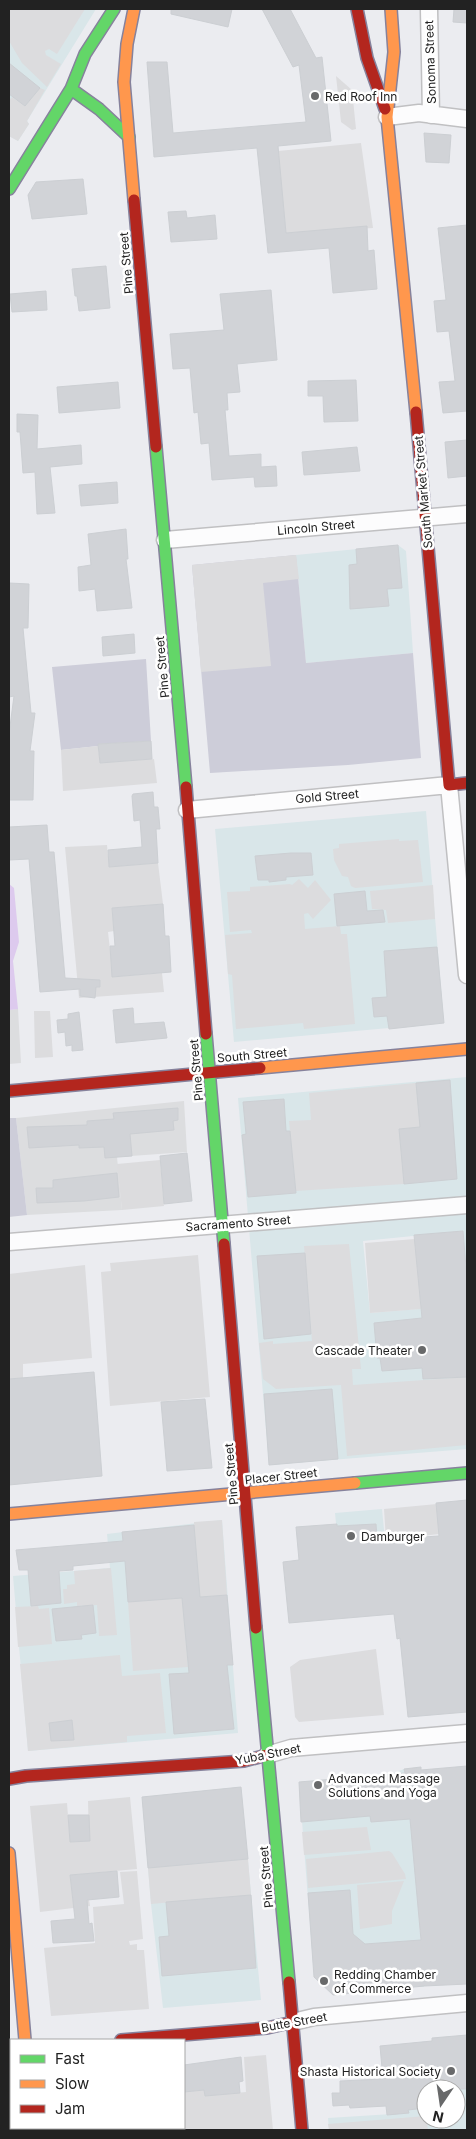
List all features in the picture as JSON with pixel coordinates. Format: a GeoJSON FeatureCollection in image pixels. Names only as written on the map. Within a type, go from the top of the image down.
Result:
{"type":"FeatureCollection","features":[{"type":"Feature","properties":{"kind":"main road"},"geometry":{"type":"LineString","coordinates":[[9,189],[71,89],[86,54],[114,9]]}},
{"type":"Feature","properties":{"kind":"main road","name":"Pine Street"},"geometry":{"type":"LineString","coordinates":[[134,9],[127,44],[124,82],[302,2130]]}},
{"type":"Feature","properties":{"kind":"main road"},"geometry":{"type":"LineString","coordinates":[[357,9],[367,58],[387,117]]}},
{"type":"Feature","properties":{"kind":"main road","name":"South Market Street"},"geometry":{"type":"LineString","coordinates":[[390,9],[394,52],[387,117],[426,518],[449,785]]}},
{"type":"Feature","properties":{"kind":"main road"},"geometry":{"type":"LineString","coordinates":[[71,89],[99,110],[129,137]]}},
{"type":"Feature","properties":{"kind":"main road","name":"Gold Street"},"geometry":{"type":"LineString","coordinates":[[449,785],[467,783]]}},
{"type":"Feature","properties":{"kind":"main road","name":"South Street"},"geometry":{"type":"LineString","coordinates":[[9,1090],[467,1049]]}},
{"type":"Feature","properties":{"kind":"main road","name":"Placer Street"},"geometry":{"type":"LineString","coordinates":[[9,1514],[111,1503],[467,1473]]}},
{"type":"Feature","properties":{"kind":"main road","name":"Yuba Street"},"geometry":{"type":"LineString","coordinates":[[9,1779],[26,1776],[244,1761],[268,1755]]}},
{"type":"Feature","properties":{"kind":"main road"},"geometry":{"type":"LineString","coordinates":[[9,1853],[25,2039]]}},
{"type":"Feature","properties":{"kind":"main road","name":"Butte Street"},"geometry":{"type":"LineString","coordinates":[[133,2039],[267,2028],[293,2022]]}},
{"type":"Feature","properties":{"kind":"street","name":"Sonoma Street"},"geometry":{"type":"LineString","coordinates":[[428,9],[431,115]]}},
{"type":"Feature","properties":{"kind":"street"},"geometry":{"type":"LineString","coordinates":[[387,117],[419,113],[467,119]]}},
{"type":"Feature","properties":{"kind":"street","name":"Lincoln Street"},"geometry":{"type":"LineString","coordinates":[[164,540],[467,514]]}},
{"type":"Feature","properties":{"kind":"street","name":"Gold Street"},"geometry":{"type":"LineString","coordinates":[[187,810],[449,785]]}},
{"type":"Feature","properties":{"kind":"street","name":"South Market Street"},"geometry":{"type":"LineString","coordinates":[[449,785],[467,976]]}},
{"type":"Feature","properties":{"kind":"street","name":"Sacramento Street"},"geometry":{"type":"LineString","coordinates":[[9,1242],[467,1206]]}},
{"type":"Feature","properties":{"kind":"street","name":"Yuba Street"},"geometry":{"type":"LineString","coordinates":[[268,1755],[291,1748],[467,1733]]}},
{"type":"Feature","properties":{"kind":"street","name":"Butte Street"},"geometry":{"type":"LineString","coordinates":[[293,2022],[314,2017],[467,2003]]}},
{"type":"Feature","properties":{"kind":"shaded area"},"geometry":{"type":"Polygon","coordinates":[[[9,9],[96,9],[27,121],[29,124],[18,141],[9,136],[9,9]]]}},
{"type":"Feature","properties":{"kind":"shaded area"},"geometry":{"type":"Polygon","coordinates":[[[9,9],[85,9],[57,54],[49,49],[45,51],[46,55],[61,64],[47,87],[22,63],[9,41],[9,9]]]}},
{"type":"Feature","properties":{"kind":"shaded area"},"geometry":{"type":"Polygon","coordinates":[[[336,76],[352,90],[356,129],[352,130],[341,122],[336,76]]]}},
{"type":"Feature","properties":{"kind":"shaded area"},"geometry":{"type":"Polygon","coordinates":[[[40,88],[45,90],[27,121],[29,124],[18,141],[9,136],[9,97],[25,106],[40,88]]]}},
{"type":"Feature","properties":{"kind":"shaded area"},"geometry":{"type":"Polygon","coordinates":[[[361,143],[373,228],[286,233],[278,151],[361,143]]]}},
{"type":"Feature","properties":{"kind":"shaded area"},"geometry":{"type":"Polygon","coordinates":[[[398,545],[406,551],[413,653],[306,663],[296,555],[398,545]]]}},
{"type":"Feature","properties":{"kind":"shaded area"},"geometry":{"type":"Polygon","coordinates":[[[296,555],[306,663],[413,653],[421,758],[348,765],[210,773],[192,565],[296,555]]]}},
{"type":"Feature","properties":{"kind":"shaded area"},"geometry":{"type":"Polygon","coordinates":[[[296,555],[299,579],[263,583],[271,666],[201,672],[192,565],[296,555]]]}},
{"type":"Feature","properties":{"kind":"shaded area"},"geometry":{"type":"Polygon","coordinates":[[[146,659],[151,741],[99,744],[98,746],[61,750],[52,667],[146,659]]]}},
{"type":"Feature","properties":{"kind":"shaded area"},"geometry":{"type":"Polygon","coordinates":[[[98,746],[100,763],[154,759],[157,783],[63,791],[61,750],[98,746]]]}},
{"type":"Feature","properties":{"kind":"shaded area"},"geometry":{"type":"Polygon","coordinates":[[[426,811],[444,1023],[234,1042],[215,829],[426,811]]]}},
{"type":"Feature","properties":{"kind":"shaded area"},"geometry":{"type":"Polygon","coordinates":[[[399,839],[399,841],[418,840],[423,882],[355,888],[351,886],[348,877],[342,876],[334,860],[333,849],[339,848],[339,844],[399,839]]]}},
{"type":"Feature","properties":{"kind":"shaded area"},"geometry":{"type":"Polygon","coordinates":[[[107,845],[109,867],[158,863],[163,904],[112,908],[114,931],[108,932],[113,977],[162,973],[164,992],[79,998],[65,847],[107,845]]]}},
{"type":"Feature","properties":{"kind":"shaded area"},"geometry":{"type":"Polygon","coordinates":[[[299,879],[308,888],[315,880],[331,900],[313,919],[308,913],[304,914],[305,929],[340,926],[341,934],[347,934],[355,1024],[304,1029],[303,1023],[236,1029],[232,975],[228,974],[225,935],[252,933],[251,930],[230,932],[227,892],[250,891],[250,887],[292,885],[299,879]]]}},
{"type":"Feature","properties":{"kind":"shaded area"},"geometry":{"type":"Polygon","coordinates":[[[9,884],[14,888],[19,942],[13,961],[18,1009],[9,1010],[9,884]]]}},
{"type":"Feature","properties":{"kind":"shaded area"},"geometry":{"type":"Polygon","coordinates":[[[433,885],[435,919],[388,923],[386,910],[372,909],[370,891],[433,885]]]}},
{"type":"Feature","properties":{"kind":"shaded area"},"geometry":{"type":"Polygon","coordinates":[[[18,1009],[21,1063],[9,1064],[9,1010],[18,1009]]]}},
{"type":"Feature","properties":{"kind":"shaded area"},"geometry":{"type":"Polygon","coordinates":[[[34,1011],[50,1011],[53,1057],[35,1058],[34,1011]]]}},
{"type":"Feature","properties":{"kind":"shaded area"},"geometry":{"type":"Polygon","coordinates":[[[467,1077],[467,1279],[463,1231],[363,1241],[370,1313],[467,1305],[467,1449],[269,1465],[238,1098],[467,1077]]]}},
{"type":"Feature","properties":{"kind":"shaded area"},"geometry":{"type":"Polygon","coordinates":[[[416,1083],[420,1127],[399,1129],[404,1184],[296,1191],[289,1121],[311,1120],[309,1093],[416,1083]]]}},
{"type":"Feature","properties":{"kind":"shaded area"},"geometry":{"type":"Polygon","coordinates":[[[184,1101],[187,1152],[117,1157],[122,1210],[27,1215],[16,1118],[184,1101]]]}},
{"type":"Feature","properties":{"kind":"shaded area"},"geometry":{"type":"Polygon","coordinates":[[[9,1118],[16,1118],[27,1215],[9,1217],[9,1118]]]}},
{"type":"Feature","properties":{"kind":"shaded area"},"geometry":{"type":"Polygon","coordinates":[[[160,1160],[164,1206],[122,1210],[117,1164],[160,1160]]]}},
{"type":"Feature","properties":{"kind":"shaded area"},"geometry":{"type":"Polygon","coordinates":[[[415,1239],[421,1309],[370,1313],[365,1243],[415,1239]]]}},
{"type":"Feature","properties":{"kind":"shaded area"},"geometry":{"type":"Polygon","coordinates":[[[349,1244],[361,1369],[352,1369],[353,1385],[467,1377],[467,1445],[347,1456],[341,1385],[276,1389],[263,1379],[259,1343],[273,1341],[273,1344],[312,1341],[304,1246],[349,1244]]]}},
{"type":"Feature","properties":{"kind":"shaded area"},"geometry":{"type":"Polygon","coordinates":[[[198,1255],[210,1397],[110,1406],[101,1272],[111,1271],[110,1263],[198,1255]]]}},
{"type":"Feature","properties":{"kind":"shaded area"},"geometry":{"type":"Polygon","coordinates":[[[85,1265],[92,1358],[23,1364],[23,1378],[9,1379],[9,1274],[85,1265]]]}},
{"type":"Feature","properties":{"kind":"shaded area"},"geometry":{"type":"Polygon","coordinates":[[[437,1504],[439,1534],[386,1540],[384,1509],[437,1504]]]}},
{"type":"Feature","properties":{"kind":"shaded area"},"geometry":{"type":"Polygon","coordinates":[[[382,1509],[385,1540],[339,1554],[335,1513],[382,1509]]]}},
{"type":"Feature","properties":{"kind":"shaded area"},"geometry":{"type":"Polygon","coordinates":[[[222,1520],[238,1733],[28,1751],[13,1576],[110,1568],[107,1534],[222,1520]]]}},
{"type":"Feature","properties":{"kind":"shaded area"},"geometry":{"type":"Polygon","coordinates":[[[222,1520],[227,1595],[200,1597],[194,1522],[222,1520]]]}},
{"type":"Feature","properties":{"kind":"shaded area"},"geometry":{"type":"Polygon","coordinates":[[[111,1568],[117,1635],[99,1636],[97,1605],[77,1606],[77,1602],[64,1604],[63,1589],[67,1589],[67,1585],[75,1584],[74,1571],[111,1568]]]}},
{"type":"Feature","properties":{"kind":"shaded area"},"geometry":{"type":"Polygon","coordinates":[[[182,1598],[188,1667],[133,1671],[128,1602],[182,1598]]]}},
{"type":"Feature","properties":{"kind":"shaded area"},"geometry":{"type":"Polygon","coordinates":[[[38,1606],[39,1609],[49,1608],[52,1644],[18,1647],[15,1607],[38,1606]]]}},
{"type":"Feature","properties":{"kind":"shaded area"},"geometry":{"type":"Polygon","coordinates":[[[376,1649],[384,1715],[299,1722],[295,1717],[290,1667],[300,1660],[376,1649]]]}},
{"type":"Feature","properties":{"kind":"shaded area"},"geometry":{"type":"Polygon","coordinates":[[[120,1655],[122,1676],[160,1673],[166,1733],[127,1736],[127,1742],[28,1751],[20,1664],[120,1655]]]}},
{"type":"Feature","properties":{"kind":"shaded area"},"geometry":{"type":"Polygon","coordinates":[[[404,1769],[413,1840],[424,1987],[314,1977],[299,1782],[391,1774],[404,1769]]]}},
{"type":"Feature","properties":{"kind":"shaded area"},"geometry":{"type":"Polygon","coordinates":[[[241,1787],[261,2000],[163,2008],[151,1904],[142,1797],[241,1787]]]}},
{"type":"Feature","properties":{"kind":"shaded area"},"geometry":{"type":"Polygon","coordinates":[[[130,1797],[137,1869],[70,1875],[73,1901],[89,1900],[90,1906],[40,1912],[30,1806],[67,1803],[70,1842],[89,1841],[88,1801],[130,1797]]]}},
{"type":"Feature","properties":{"kind":"shaded area"},"geometry":{"type":"Polygon","coordinates":[[[367,1827],[371,1850],[304,1855],[302,1832],[367,1827]]]}},
{"type":"Feature","properties":{"kind":"shaded area"},"geometry":{"type":"Polygon","coordinates":[[[389,1851],[405,1874],[406,1879],[308,1888],[306,1859],[389,1851]]]}},
{"type":"Feature","properties":{"kind":"shaded area"},"geometry":{"type":"Polygon","coordinates":[[[248,1859],[251,1895],[151,1904],[148,1868],[248,1859]]]}},
{"type":"Feature","properties":{"kind":"shaded area"},"geometry":{"type":"Polygon","coordinates":[[[137,1871],[143,1939],[129,1941],[130,1945],[137,1944],[137,1950],[144,1950],[149,2009],[51,2016],[44,1948],[95,1943],[93,1907],[124,1904],[120,1872],[137,1871]]]}},
{"type":"Feature","properties":{"kind":"shaded area"},"geometry":{"type":"Polygon","coordinates":[[[404,1881],[392,1911],[392,1924],[360,1929],[357,1885],[404,1881]]]}},
{"type":"Feature","properties":{"kind":"shaded area"},"geometry":{"type":"Polygon","coordinates":[[[467,2035],[467,2130],[329,2130],[328,2118],[408,2113],[408,2110],[416,2109],[416,2129],[466,2129],[466,2079],[422,2079],[419,2042],[432,2041],[432,2039],[467,2035]]]}},
{"type":"Feature","properties":{"kind":"shaded area"},"geometry":{"type":"Polygon","coordinates":[[[266,2055],[273,2130],[178,2130],[185,2129],[185,2092],[204,2090],[205,2096],[246,2092],[244,2057],[266,2055]]]}},
{"type":"Feature","properties":{"kind":"shaded area"},"geometry":{"type":"Polygon","coordinates":[[[416,2117],[416,2129],[428,2130],[329,2130],[328,2124],[416,2117]]]}},
{"type":"Feature","properties":{"kind":"shaded area"},"geometry":{"type":"Polygon","coordinates":[[[160,2129],[160,2130],[61,2130],[160,2129]]]}},
{"type":"Feature","properties":{"kind":"building"},"geometry":{"type":"Polygon","coordinates":[[[171,9],[232,9],[228,27],[171,14],[171,9]]]}},
{"type":"Feature","properties":{"kind":"building"},"geometry":{"type":"Polygon","coordinates":[[[262,9],[290,9],[316,58],[322,57],[331,141],[278,146],[286,233],[367,226],[368,251],[374,250],[377,289],[333,293],[329,248],[268,253],[257,148],[154,157],[147,62],[167,62],[173,133],[306,122],[299,65],[293,67],[262,9]]]}},
{"type":"Feature","properties":{"kind":"building"},"geometry":{"type":"Polygon","coordinates":[[[454,9],[467,9],[467,23],[453,22],[454,9]]]}},
{"type":"Feature","properties":{"kind":"building"},"geometry":{"type":"Polygon","coordinates":[[[9,63],[40,88],[25,106],[9,94],[9,63]]]}},
{"type":"Feature","properties":{"kind":"building"},"geometry":{"type":"Polygon","coordinates":[[[424,133],[451,135],[449,163],[426,162],[424,133]]]}},
{"type":"Feature","properties":{"kind":"building"},"geometry":{"type":"Polygon","coordinates":[[[83,179],[87,214],[32,219],[28,195],[36,182],[83,179]]]}},
{"type":"Feature","properties":{"kind":"building"},"geometry":{"type":"Polygon","coordinates":[[[186,211],[187,218],[215,215],[217,239],[171,242],[168,212],[186,211]]]}},
{"type":"Feature","properties":{"kind":"building"},"geometry":{"type":"Polygon","coordinates":[[[467,225],[467,411],[443,413],[439,382],[455,381],[449,331],[437,332],[434,301],[446,300],[438,228],[467,225]]]}},
{"type":"Feature","properties":{"kind":"building"},"geometry":{"type":"Polygon","coordinates":[[[106,266],[110,308],[79,311],[72,269],[106,266]]]}},
{"type":"Feature","properties":{"kind":"building"},"geometry":{"type":"Polygon","coordinates":[[[271,290],[277,360],[237,364],[240,392],[227,393],[228,410],[225,410],[229,456],[261,454],[261,467],[276,466],[277,486],[255,487],[254,477],[212,480],[209,443],[201,444],[198,412],[194,413],[190,368],[173,369],[170,334],[224,330],[220,294],[271,290]]]}},
{"type":"Feature","properties":{"kind":"building"},"geometry":{"type":"Polygon","coordinates":[[[46,291],[47,310],[12,312],[10,294],[46,291]]]}},
{"type":"Feature","properties":{"kind":"building"},"geometry":{"type":"Polygon","coordinates":[[[356,380],[358,421],[324,422],[323,396],[308,396],[308,381],[356,380]]]}},
{"type":"Feature","properties":{"kind":"building"},"geometry":{"type":"Polygon","coordinates":[[[118,382],[120,408],[59,413],[57,387],[118,382]]]}},
{"type":"Feature","properties":{"kind":"building"},"geometry":{"type":"Polygon","coordinates":[[[17,414],[38,415],[37,449],[81,445],[82,464],[50,467],[55,513],[37,514],[35,472],[23,473],[20,432],[17,432],[17,414]]]}},
{"type":"Feature","properties":{"kind":"building"},"geometry":{"type":"Polygon","coordinates":[[[467,440],[467,476],[448,478],[445,442],[467,440]]]}},
{"type":"Feature","properties":{"kind":"building"},"geometry":{"type":"Polygon","coordinates":[[[357,447],[360,471],[304,475],[302,452],[357,447]]]}},
{"type":"Feature","properties":{"kind":"building"},"geometry":{"type":"Polygon","coordinates":[[[117,482],[118,503],[81,506],[79,485],[117,482]]]}},
{"type":"Feature","properties":{"kind":"building"},"geometry":{"type":"Polygon","coordinates":[[[126,529],[128,559],[126,559],[132,608],[97,611],[95,589],[79,591],[78,567],[91,565],[88,534],[126,529]]]}},
{"type":"Feature","properties":{"kind":"building"},"geometry":{"type":"Polygon","coordinates":[[[398,545],[402,588],[387,589],[389,606],[350,609],[349,565],[357,564],[356,549],[398,545]]]}},
{"type":"Feature","properties":{"kind":"building"},"geometry":{"type":"Polygon","coordinates":[[[9,583],[29,584],[28,628],[23,628],[31,713],[35,713],[30,751],[34,751],[33,800],[9,800],[9,734],[14,696],[9,697],[9,583]]]}},
{"type":"Feature","properties":{"kind":"building"},"geometry":{"type":"Polygon","coordinates":[[[134,634],[135,653],[103,656],[102,637],[134,634]]]}},
{"type":"Feature","properties":{"kind":"building"},"geometry":{"type":"Polygon","coordinates":[[[151,741],[152,759],[100,763],[98,744],[151,741]]]}},
{"type":"Feature","properties":{"kind":"building"},"geometry":{"type":"Polygon","coordinates":[[[153,792],[154,807],[158,807],[160,829],[156,829],[158,863],[109,867],[108,850],[142,847],[140,820],[134,821],[132,796],[133,794],[153,792]]]}},
{"type":"Feature","properties":{"kind":"building"},"geometry":{"type":"Polygon","coordinates":[[[47,825],[49,852],[54,852],[65,978],[100,980],[100,987],[96,987],[95,998],[80,996],[80,989],[40,992],[29,859],[9,860],[9,827],[47,825]]]}},
{"type":"Feature","properties":{"kind":"building"},"geometry":{"type":"Polygon","coordinates":[[[311,853],[313,875],[286,877],[286,880],[269,882],[269,880],[258,880],[255,856],[311,853]]]}},
{"type":"Feature","properties":{"kind":"building"},"geometry":{"type":"Polygon","coordinates":[[[365,891],[367,911],[383,910],[385,922],[337,926],[334,894],[365,891]]]}},
{"type":"Feature","properties":{"kind":"building"},"geometry":{"type":"Polygon","coordinates":[[[163,904],[165,936],[169,936],[171,972],[112,977],[110,946],[115,946],[112,908],[163,904]]]}},
{"type":"Feature","properties":{"kind":"building"},"geometry":{"type":"Polygon","coordinates":[[[437,947],[444,1023],[389,1029],[387,1016],[374,1017],[372,998],[387,997],[384,951],[437,947]]]}},
{"type":"Feature","properties":{"kind":"building"},"geometry":{"type":"Polygon","coordinates":[[[133,1008],[134,1024],[164,1022],[167,1038],[116,1043],[113,1010],[133,1008]]]}},
{"type":"Feature","properties":{"kind":"building"},"geometry":{"type":"Polygon","coordinates":[[[79,1012],[83,1050],[72,1051],[72,1045],[66,1046],[65,1032],[58,1033],[57,1020],[68,1019],[68,1014],[79,1012]]]}},
{"type":"Feature","properties":{"kind":"building"},"geometry":{"type":"Polygon","coordinates":[[[450,1080],[457,1179],[404,1184],[399,1129],[420,1127],[416,1083],[450,1080]]]}},
{"type":"Feature","properties":{"kind":"building"},"geometry":{"type":"Polygon","coordinates":[[[284,1099],[286,1131],[290,1131],[296,1193],[248,1197],[242,1135],[246,1134],[243,1102],[284,1099]]]}},
{"type":"Feature","properties":{"kind":"building"},"geometry":{"type":"Polygon","coordinates":[[[178,1108],[178,1120],[173,1121],[174,1130],[130,1134],[132,1156],[105,1158],[104,1147],[79,1148],[79,1145],[29,1148],[27,1127],[87,1125],[87,1121],[114,1119],[113,1113],[178,1108]]]}},
{"type":"Feature","properties":{"kind":"building"},"geometry":{"type":"Polygon","coordinates":[[[187,1153],[192,1201],[164,1204],[160,1156],[187,1153]]]}},
{"type":"Feature","properties":{"kind":"building"},"geometry":{"type":"Polygon","coordinates":[[[117,1173],[119,1197],[37,1203],[36,1188],[53,1188],[53,1180],[117,1173]]]}},
{"type":"Feature","properties":{"kind":"building"},"geometry":{"type":"Polygon","coordinates":[[[463,1231],[467,1279],[467,1377],[423,1379],[422,1368],[382,1371],[380,1358],[377,1358],[374,1323],[422,1318],[414,1235],[463,1231]]]}},
{"type":"Feature","properties":{"kind":"building"},"geometry":{"type":"Polygon","coordinates":[[[305,1253],[311,1334],[264,1339],[257,1256],[305,1253]]]}},
{"type":"Feature","properties":{"kind":"building"},"geometry":{"type":"Polygon","coordinates":[[[94,1372],[102,1476],[9,1485],[9,1379],[94,1372]]]}},
{"type":"Feature","properties":{"kind":"building"},"geometry":{"type":"Polygon","coordinates":[[[332,1389],[338,1459],[269,1465],[264,1394],[332,1389]]]}},
{"type":"Feature","properties":{"kind":"building"},"geometry":{"type":"Polygon","coordinates":[[[205,1399],[212,1468],[167,1471],[161,1402],[205,1399]]]}},
{"type":"Feature","properties":{"kind":"building"},"geometry":{"type":"Polygon","coordinates":[[[467,1500],[467,1712],[408,1717],[400,1638],[397,1639],[394,1614],[289,1623],[283,1562],[299,1560],[296,1527],[376,1524],[377,1540],[439,1536],[436,1503],[467,1500]]]}},
{"type":"Feature","properties":{"kind":"building"},"geometry":{"type":"Polygon","coordinates":[[[194,1525],[200,1597],[227,1595],[233,1665],[227,1665],[234,1729],[174,1734],[169,1674],[189,1673],[182,1598],[128,1602],[125,1561],[73,1566],[73,1570],[59,1571],[61,1603],[31,1606],[28,1570],[19,1570],[16,1550],[123,1541],[122,1532],[194,1525]]]}},
{"type":"Feature","properties":{"kind":"building"},"geometry":{"type":"Polygon","coordinates":[[[93,1605],[96,1633],[81,1635],[82,1639],[56,1641],[52,1609],[93,1605]]]}},
{"type":"Feature","properties":{"kind":"building"},"geometry":{"type":"Polygon","coordinates":[[[72,1720],[74,1740],[51,1741],[49,1723],[72,1720]]]}},
{"type":"Feature","properties":{"kind":"building"},"geometry":{"type":"Polygon","coordinates":[[[467,1766],[467,1984],[424,1986],[333,1995],[314,1977],[308,1893],[350,1890],[353,1934],[365,1944],[421,1940],[410,1819],[371,1822],[370,1816],[301,1822],[299,1782],[405,1773],[404,1769],[421,1767],[421,1770],[467,1766]]]}},
{"type":"Feature","properties":{"kind":"building"},"geometry":{"type":"Polygon","coordinates":[[[241,1787],[248,1859],[148,1868],[142,1797],[241,1787]]]}},
{"type":"Feature","properties":{"kind":"building"},"geometry":{"type":"Polygon","coordinates":[[[68,1815],[89,1815],[90,1841],[70,1842],[68,1815]]]}},
{"type":"Feature","properties":{"kind":"building"},"geometry":{"type":"Polygon","coordinates":[[[117,1871],[119,1897],[87,1900],[89,1924],[92,1923],[94,1941],[53,1943],[51,1921],[75,1919],[70,1875],[117,1871]]]}},
{"type":"Feature","properties":{"kind":"building"},"geometry":{"type":"Polygon","coordinates":[[[251,1895],[256,1968],[162,1976],[159,1937],[169,1936],[166,1902],[251,1895]]]}},
{"type":"Feature","properties":{"kind":"building"},"geometry":{"type":"Polygon","coordinates":[[[467,2035],[467,2089],[466,2079],[416,2079],[416,2109],[408,2110],[409,2113],[387,2115],[386,2106],[350,2108],[349,2105],[333,2106],[332,2093],[340,2093],[340,2081],[383,2079],[380,2046],[432,2041],[432,2038],[467,2035]]]}},
{"type":"Feature","properties":{"kind":"building"},"geometry":{"type":"Polygon","coordinates":[[[241,2057],[243,2081],[239,2082],[240,2093],[205,2096],[204,2090],[185,2092],[185,2065],[241,2057]]]}},
{"type":"Feature","properties":{"kind":"traffic: fast"},"geometry":{"type":"LineString","coordinates":[[114,9],[85,54],[71,89],[99,109],[129,137]]}},
{"type":"Feature","properties":{"kind":"traffic: fast"},"geometry":{"type":"LineString","coordinates":[[9,189],[71,89]]}},
{"type":"Feature","properties":{"kind":"traffic: fast"},"geometry":{"type":"LineString","coordinates":[[156,447],[186,787]]}},
{"type":"Feature","properties":{"kind":"traffic: fast"},"geometry":{"type":"LineString","coordinates":[[206,1034],[224,1244]]}},
{"type":"Feature","properties":{"kind":"traffic: fast"},"geometry":{"type":"LineString","coordinates":[[355,1483],[467,1473]]}},
{"type":"Feature","properties":{"kind":"traffic: fast"},"geometry":{"type":"LineString","coordinates":[[256,1628],[289,1982]]}},
{"type":"Feature","properties":{"kind":"traffic: slow"},"geometry":{"type":"LineString","coordinates":[[134,9],[127,44],[124,82],[134,200]]}},
{"type":"Feature","properties":{"kind":"traffic: slow"},"geometry":{"type":"LineString","coordinates":[[391,9],[394,52],[387,117],[416,412]]}},
{"type":"Feature","properties":{"kind":"traffic: slow"},"geometry":{"type":"LineString","coordinates":[[260,1068],[467,1049]]}},
{"type":"Feature","properties":{"kind":"traffic: slow"},"geometry":{"type":"LineString","coordinates":[[9,1514],[355,1483]]}},
{"type":"Feature","properties":{"kind":"traffic: slow"},"geometry":{"type":"LineString","coordinates":[[9,1853],[25,2039]]}},
{"type":"Feature","properties":{"kind":"traffic: jam"},"geometry":{"type":"LineString","coordinates":[[357,9],[367,58],[385,109]]}},
{"type":"Feature","properties":{"kind":"traffic: jam"},"geometry":{"type":"LineString","coordinates":[[134,200],[156,447]]}},
{"type":"Feature","properties":{"kind":"traffic: jam"},"geometry":{"type":"LineString","coordinates":[[416,412],[449,785],[467,783]]}},
{"type":"Feature","properties":{"kind":"traffic: jam"},"geometry":{"type":"LineString","coordinates":[[186,787],[206,1034]]}},
{"type":"Feature","properties":{"kind":"traffic: jam"},"geometry":{"type":"LineString","coordinates":[[9,1091],[260,1068]]}},
{"type":"Feature","properties":{"kind":"traffic: jam"},"geometry":{"type":"LineString","coordinates":[[224,1244],[256,1628]]}},
{"type":"Feature","properties":{"kind":"traffic: jam"},"geometry":{"type":"LineString","coordinates":[[9,1779],[26,1776],[244,1761],[267,1755]]}},
{"type":"Feature","properties":{"kind":"traffic: jam"},"geometry":{"type":"LineString","coordinates":[[289,1982],[302,2130]]}},
{"type":"Feature","properties":{"kind":"traffic: jam"},"geometry":{"type":"LineString","coordinates":[[133,2039],[267,2028],[293,2022]]}},
{"type":"Feature","properties":{"kind":"place","name":"Red Roof Inn"},"geometry":{"type":"Point","coordinates":[315,96]}},
{"type":"Feature","properties":{"kind":"place","name":"Cascade Theater"},"geometry":{"type":"Point","coordinates":[422,1350]}},
{"type":"Feature","properties":{"kind":"place","name":"Damburger"},"geometry":{"type":"Point","coordinates":[351,1536]}},
{"type":"Feature","properties":{"kind":"place","name":"Advanced Massage Solutions and Yoga"},"geometry":{"type":"Point","coordinates":[318,1785]}},
{"type":"Feature","properties":{"kind":"place","name":"Redding Chamber of Commerce"},"geometry":{"type":"Point","coordinates":[324,1981]}},
{"type":"Feature","properties":{"kind":"place","name":"Shasta Historical Society"},"geometry":{"type":"Point","coordinates":[451,2071]}}]}
